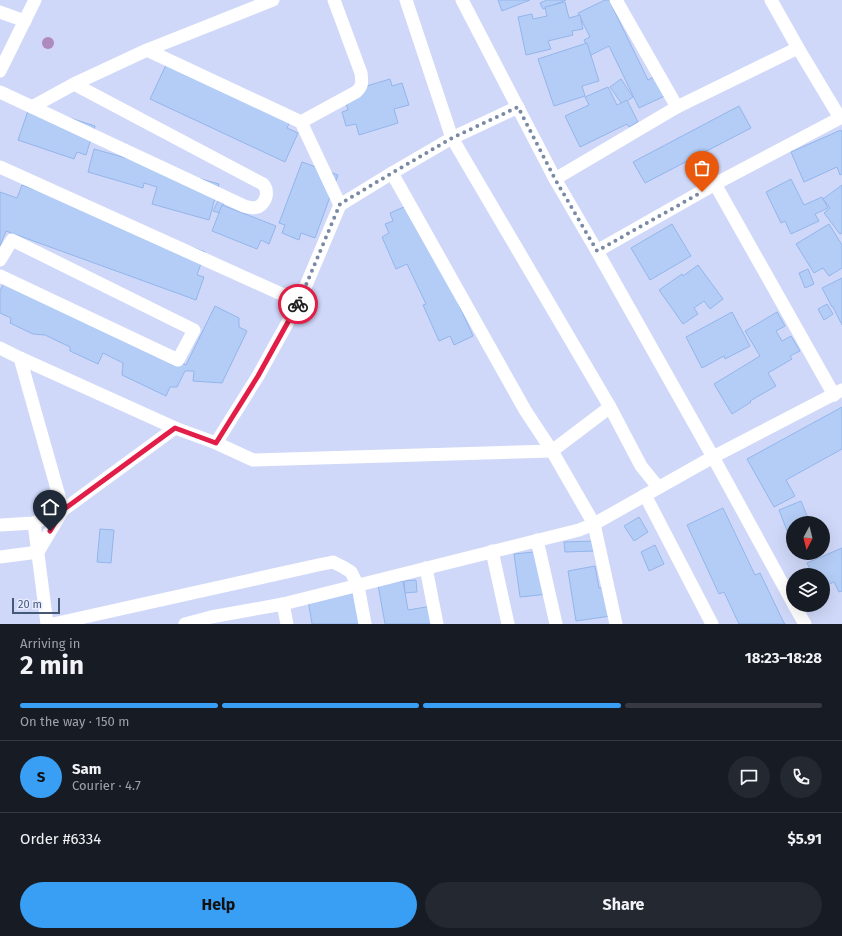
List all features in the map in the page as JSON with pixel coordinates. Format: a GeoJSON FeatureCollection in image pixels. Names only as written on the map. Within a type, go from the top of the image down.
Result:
{"type":"FeatureCollection","features":[{"type":"Feature","properties":{"kind":"street"},"geometry":{"type":"LineString","coordinates":[[0,70],[35,0]]}},
{"type":"Feature","properties":{"kind":"street"},"geometry":{"type":"LineString","coordinates":[[32,107],[74,84],[148,50],[273,0]]}},
{"type":"Feature","properties":{"kind":"street"},"geometry":{"type":"LineString","coordinates":[[301,122],[361,88],[361,74],[334,0]]}},
{"type":"Feature","properties":{"kind":"street"},"geometry":{"type":"LineString","coordinates":[[406,0],[452,138],[610,407],[641,466],[658,487]]}},
{"type":"Feature","properties":{"kind":"street"},"geometry":{"type":"LineString","coordinates":[[462,0],[555,179],[713,457],[786,589]]}},
{"type":"Feature","properties":{"kind":"street"},"geometry":{"type":"LineString","coordinates":[[616,0],[677,108]]}},
{"type":"Feature","properties":{"kind":"street"},"geometry":{"type":"LineString","coordinates":[[597,251],[715,184],[841,120],[771,0]]}},
{"type":"Feature","properties":{"kind":"street"},"geometry":{"type":"LineString","coordinates":[[0,12],[25,21]]}},
{"type":"Feature","properties":{"kind":"street"},"geometry":{"type":"LineString","coordinates":[[555,179],[677,108],[798,48]]}},
{"type":"Feature","properties":{"kind":"street"},"geometry":{"type":"LineString","coordinates":[[148,50],[301,122],[340,204]]}},
{"type":"Feature","properties":{"kind":"street"},"geometry":{"type":"LineString","coordinates":[[0,92],[59,118],[244,206],[252,208],[263,203],[266,198],[266,187],[263,184],[74,84]]}},
{"type":"Feature","properties":{"kind":"street"},"geometry":{"type":"LineString","coordinates":[[216,443],[258,376],[299,302],[340,204],[452,138],[518,107]]}},
{"type":"Feature","properties":{"kind":"street"},"geometry":{"type":"LineString","coordinates":[[0,167],[299,302]]}},
{"type":"Feature","properties":{"kind":"street"},"geometry":{"type":"LineString","coordinates":[[392,173],[525,410],[552,451],[594,524],[616,624]]}},
{"type":"Feature","properties":{"kind":"street"},"geometry":{"type":"LineString","coordinates":[[185,624],[212,621],[579,530],[594,524],[713,457],[838,393],[715,184]]}},
{"type":"Feature","properties":{"kind":"street"},"geometry":{"type":"LineString","coordinates":[[0,260],[12,240],[194,330],[178,360],[0,276]]}},
{"type":"Feature","properties":{"kind":"street"},"geometry":{"type":"LineString","coordinates":[[0,348],[175,428],[216,443],[253,460],[552,451],[610,407]]}},
{"type":"Feature","properties":{"kind":"street"},"geometry":{"type":"LineString","coordinates":[[20,358],[63,510],[38,552]]}},
{"type":"Feature","properties":{"kind":"street"},"geometry":{"type":"LineString","coordinates":[[0,525],[34,523],[63,510],[175,428]]}},
{"type":"Feature","properties":{"kind":"street"},"geometry":{"type":"LineString","coordinates":[[644,495],[712,624]]}},
{"type":"Feature","properties":{"kind":"street"},"geometry":{"type":"LineString","coordinates":[[34,523],[47,624]]}},
{"type":"Feature","properties":{"kind":"street"},"geometry":{"type":"LineString","coordinates":[[537,540],[556,624]]}},
{"type":"Feature","properties":{"kind":"street"},"geometry":{"type":"LineString","coordinates":[[492,551],[508,624]]}},
{"type":"Feature","properties":{"kind":"street"},"geometry":{"type":"LineString","coordinates":[[0,557],[38,552]]}},
{"type":"Feature","properties":{"kind":"street"},"geometry":{"type":"LineString","coordinates":[[53,624],[333,562],[351,572],[358,586],[365,624]]}},
{"type":"Feature","properties":{"kind":"street"},"geometry":{"type":"LineString","coordinates":[[426,568],[437,624]]}},
{"type":"Feature","properties":{"kind":"street"},"geometry":{"type":"LineString","coordinates":[[283,604],[287,624]]}},
{"type":"Feature","properties":{"kind":"street"},"geometry":{"type":"LineString","coordinates":[[798,612],[805,624]]}},
{"type":"Feature","properties":{"kind":"shaded area"},"geometry":{"type":"Polygon","coordinates":[[[0,0],[842,0],[842,624],[0,624],[0,0]]]}},
{"type":"Feature","properties":{"kind":"building"},"geometry":{"type":"Polygon","coordinates":[[[498,0],[530,0],[502,11],[498,0]]]}},
{"type":"Feature","properties":{"kind":"building"},"geometry":{"type":"Polygon","coordinates":[[[547,0],[566,0],[543,9],[540,3],[547,0]]]}},
{"type":"Feature","properties":{"kind":"building"},"geometry":{"type":"Polygon","coordinates":[[[605,0],[609,0],[648,80],[659,74],[669,94],[639,108],[609,46],[591,55],[584,40],[590,37],[578,13],[605,0]]]}},
{"type":"Feature","properties":{"kind":"building"},"geometry":{"type":"Polygon","coordinates":[[[565,2],[569,18],[580,15],[583,29],[572,31],[573,35],[548,41],[551,49],[526,55],[518,17],[532,14],[533,19],[547,16],[545,7],[565,2]]]}},
{"type":"Feature","properties":{"kind":"building"},"geometry":{"type":"Polygon","coordinates":[[[587,43],[599,81],[582,86],[585,96],[554,106],[538,59],[587,43]]]}},
{"type":"Feature","properties":{"kind":"building"},"geometry":{"type":"Polygon","coordinates":[[[166,65],[293,115],[287,128],[298,133],[285,162],[150,99],[166,65]]]}},
{"type":"Feature","properties":{"kind":"building"},"geometry":{"type":"Polygon","coordinates":[[[390,79],[392,86],[402,83],[409,105],[394,109],[398,123],[359,135],[356,124],[346,126],[342,112],[348,110],[343,93],[390,79]]]}},
{"type":"Feature","properties":{"kind":"building"},"geometry":{"type":"Polygon","coordinates":[[[621,79],[633,97],[622,104],[610,87],[621,79]]]}},
{"type":"Feature","properties":{"kind":"building"},"geometry":{"type":"Polygon","coordinates":[[[608,87],[617,105],[627,100],[638,122],[629,127],[627,124],[580,147],[565,116],[589,105],[585,97],[608,87]]]}},
{"type":"Feature","properties":{"kind":"building"},"geometry":{"type":"Polygon","coordinates":[[[30,105],[95,126],[86,155],[77,152],[74,159],[18,140],[30,105]]]}},
{"type":"Feature","properties":{"kind":"building"},"geometry":{"type":"Polygon","coordinates":[[[739,106],[751,128],[645,183],[633,162],[739,106]]]}},
{"type":"Feature","properties":{"kind":"building"},"geometry":{"type":"Polygon","coordinates":[[[841,130],[842,174],[840,175],[837,167],[804,182],[791,152],[841,130]]]}},
{"type":"Feature","properties":{"kind":"building"},"geometry":{"type":"Polygon","coordinates":[[[94,149],[219,184],[209,220],[152,204],[157,187],[144,183],[143,188],[88,172],[94,149]]]}},
{"type":"Feature","properties":{"kind":"building"},"geometry":{"type":"Polygon","coordinates":[[[302,162],[338,175],[315,238],[301,233],[299,240],[282,233],[285,225],[279,223],[302,162]]]}},
{"type":"Feature","properties":{"kind":"building"},"geometry":{"type":"Polygon","coordinates":[[[791,179],[804,205],[822,197],[828,208],[815,214],[819,221],[791,234],[785,221],[781,223],[766,192],[791,179]]]}},
{"type":"Feature","properties":{"kind":"building"},"geometry":{"type":"Polygon","coordinates":[[[22,185],[205,252],[197,275],[204,277],[196,300],[6,231],[0,246],[0,192],[17,198],[22,185]]]}},
{"type":"Feature","properties":{"kind":"building"},"geometry":{"type":"Polygon","coordinates":[[[842,185],[842,233],[840,234],[824,213],[830,208],[823,199],[842,185]]]}},
{"type":"Feature","properties":{"kind":"building"},"geometry":{"type":"Polygon","coordinates":[[[218,201],[224,204],[220,213],[213,211],[218,201]]]}},
{"type":"Feature","properties":{"kind":"building"},"geometry":{"type":"Polygon","coordinates":[[[413,203],[473,336],[454,345],[450,336],[439,341],[423,305],[426,304],[407,264],[396,269],[382,237],[389,233],[385,224],[393,221],[390,213],[413,203]]]}},
{"type":"Feature","properties":{"kind":"building"},"geometry":{"type":"Polygon","coordinates":[[[222,205],[276,226],[269,244],[261,240],[257,249],[212,231],[222,205]]]}},
{"type":"Feature","properties":{"kind":"building"},"geometry":{"type":"Polygon","coordinates":[[[672,224],[691,256],[650,280],[631,248],[672,224]]]}},
{"type":"Feature","properties":{"kind":"building"},"geometry":{"type":"Polygon","coordinates":[[[829,224],[842,245],[842,268],[829,276],[823,268],[814,273],[796,244],[829,224]]]}},
{"type":"Feature","properties":{"kind":"building"},"geometry":{"type":"Polygon","coordinates":[[[698,265],[723,299],[710,309],[704,301],[694,308],[698,314],[683,324],[659,290],[698,265]]]}},
{"type":"Feature","properties":{"kind":"building"},"geometry":{"type":"Polygon","coordinates":[[[808,269],[814,284],[805,288],[799,273],[808,269]]]}},
{"type":"Feature","properties":{"kind":"building"},"geometry":{"type":"Polygon","coordinates":[[[842,278],[842,325],[822,288],[842,278]]]}},
{"type":"Feature","properties":{"kind":"building"},"geometry":{"type":"Polygon","coordinates":[[[4,283],[186,365],[215,306],[239,318],[239,327],[247,331],[222,383],[193,381],[194,371],[185,371],[177,387],[170,387],[166,396],[122,375],[123,363],[103,353],[98,364],[70,351],[70,347],[45,335],[33,334],[10,323],[11,318],[0,313],[0,291],[4,283]]]}},
{"type":"Feature","properties":{"kind":"building"},"geometry":{"type":"Polygon","coordinates":[[[827,304],[833,314],[824,320],[818,309],[827,304]]]}},
{"type":"Feature","properties":{"kind":"building"},"geometry":{"type":"Polygon","coordinates":[[[732,312],[750,346],[725,359],[724,356],[702,368],[686,337],[732,312]]]}},
{"type":"Feature","properties":{"kind":"building"},"geometry":{"type":"Polygon","coordinates":[[[777,312],[785,326],[776,331],[782,341],[791,336],[800,351],[790,356],[792,359],[768,373],[776,386],[750,401],[751,402],[732,414],[714,384],[760,356],[745,331],[777,312]]]}},
{"type":"Feature","properties":{"kind":"building"},"geometry":{"type":"Polygon","coordinates":[[[842,407],[842,449],[786,480],[795,496],[774,507],[747,459],[842,407]]]}},
{"type":"Feature","properties":{"kind":"building"},"geometry":{"type":"Polygon","coordinates":[[[801,501],[807,516],[786,516],[786,528],[779,510],[801,501]]]}},
{"type":"Feature","properties":{"kind":"building"},"geometry":{"type":"Polygon","coordinates":[[[723,508],[755,575],[760,573],[785,624],[739,624],[724,592],[719,594],[687,525],[723,508]]]}},
{"type":"Feature","properties":{"kind":"building"},"geometry":{"type":"Polygon","coordinates":[[[639,517],[648,532],[634,541],[624,526],[639,517]]]}},
{"type":"Feature","properties":{"kind":"building"},"geometry":{"type":"Polygon","coordinates":[[[100,529],[114,530],[111,563],[97,562],[100,529]]]}},
{"type":"Feature","properties":{"kind":"building"},"geometry":{"type":"Polygon","coordinates":[[[595,541],[595,551],[565,552],[564,542],[595,541]]]}},
{"type":"Feature","properties":{"kind":"building"},"geometry":{"type":"Polygon","coordinates":[[[655,545],[664,564],[649,571],[641,552],[655,545]]]}},
{"type":"Feature","properties":{"kind":"building"},"geometry":{"type":"Polygon","coordinates":[[[842,548],[842,591],[839,592],[834,582],[830,584],[830,568],[810,568],[807,563],[814,560],[830,560],[830,553],[842,548]]]}},
{"type":"Feature","properties":{"kind":"building"},"geometry":{"type":"Polygon","coordinates":[[[543,551],[549,594],[520,597],[514,554],[543,551]]]}},
{"type":"Feature","properties":{"kind":"building"},"geometry":{"type":"Polygon","coordinates":[[[595,566],[599,588],[606,587],[611,616],[576,621],[568,571],[595,566]]]}},
{"type":"Feature","properties":{"kind":"building"},"geometry":{"type":"Polygon","coordinates":[[[416,580],[417,592],[405,593],[404,581],[416,580]]]}},
{"type":"Feature","properties":{"kind":"building"},"geometry":{"type":"Polygon","coordinates":[[[403,581],[408,610],[432,606],[438,624],[385,624],[378,585],[403,581]]]}},
{"type":"Feature","properties":{"kind":"building"},"geometry":{"type":"Polygon","coordinates":[[[357,590],[364,624],[312,624],[308,600],[357,590]]]}},
{"type":"Feature","properties":{"kind":"way so far"},"geometry":{"type":"LineString","coordinates":[[298,304],[340,204],[452,138],[518,107],[555,179],[597,251],[702,192]]}},
{"type":"Feature","properties":{"kind":"route"},"geometry":{"type":"LineString","coordinates":[[50,531],[63,510],[175,428],[216,443],[258,376],[298,304]]}}]}
